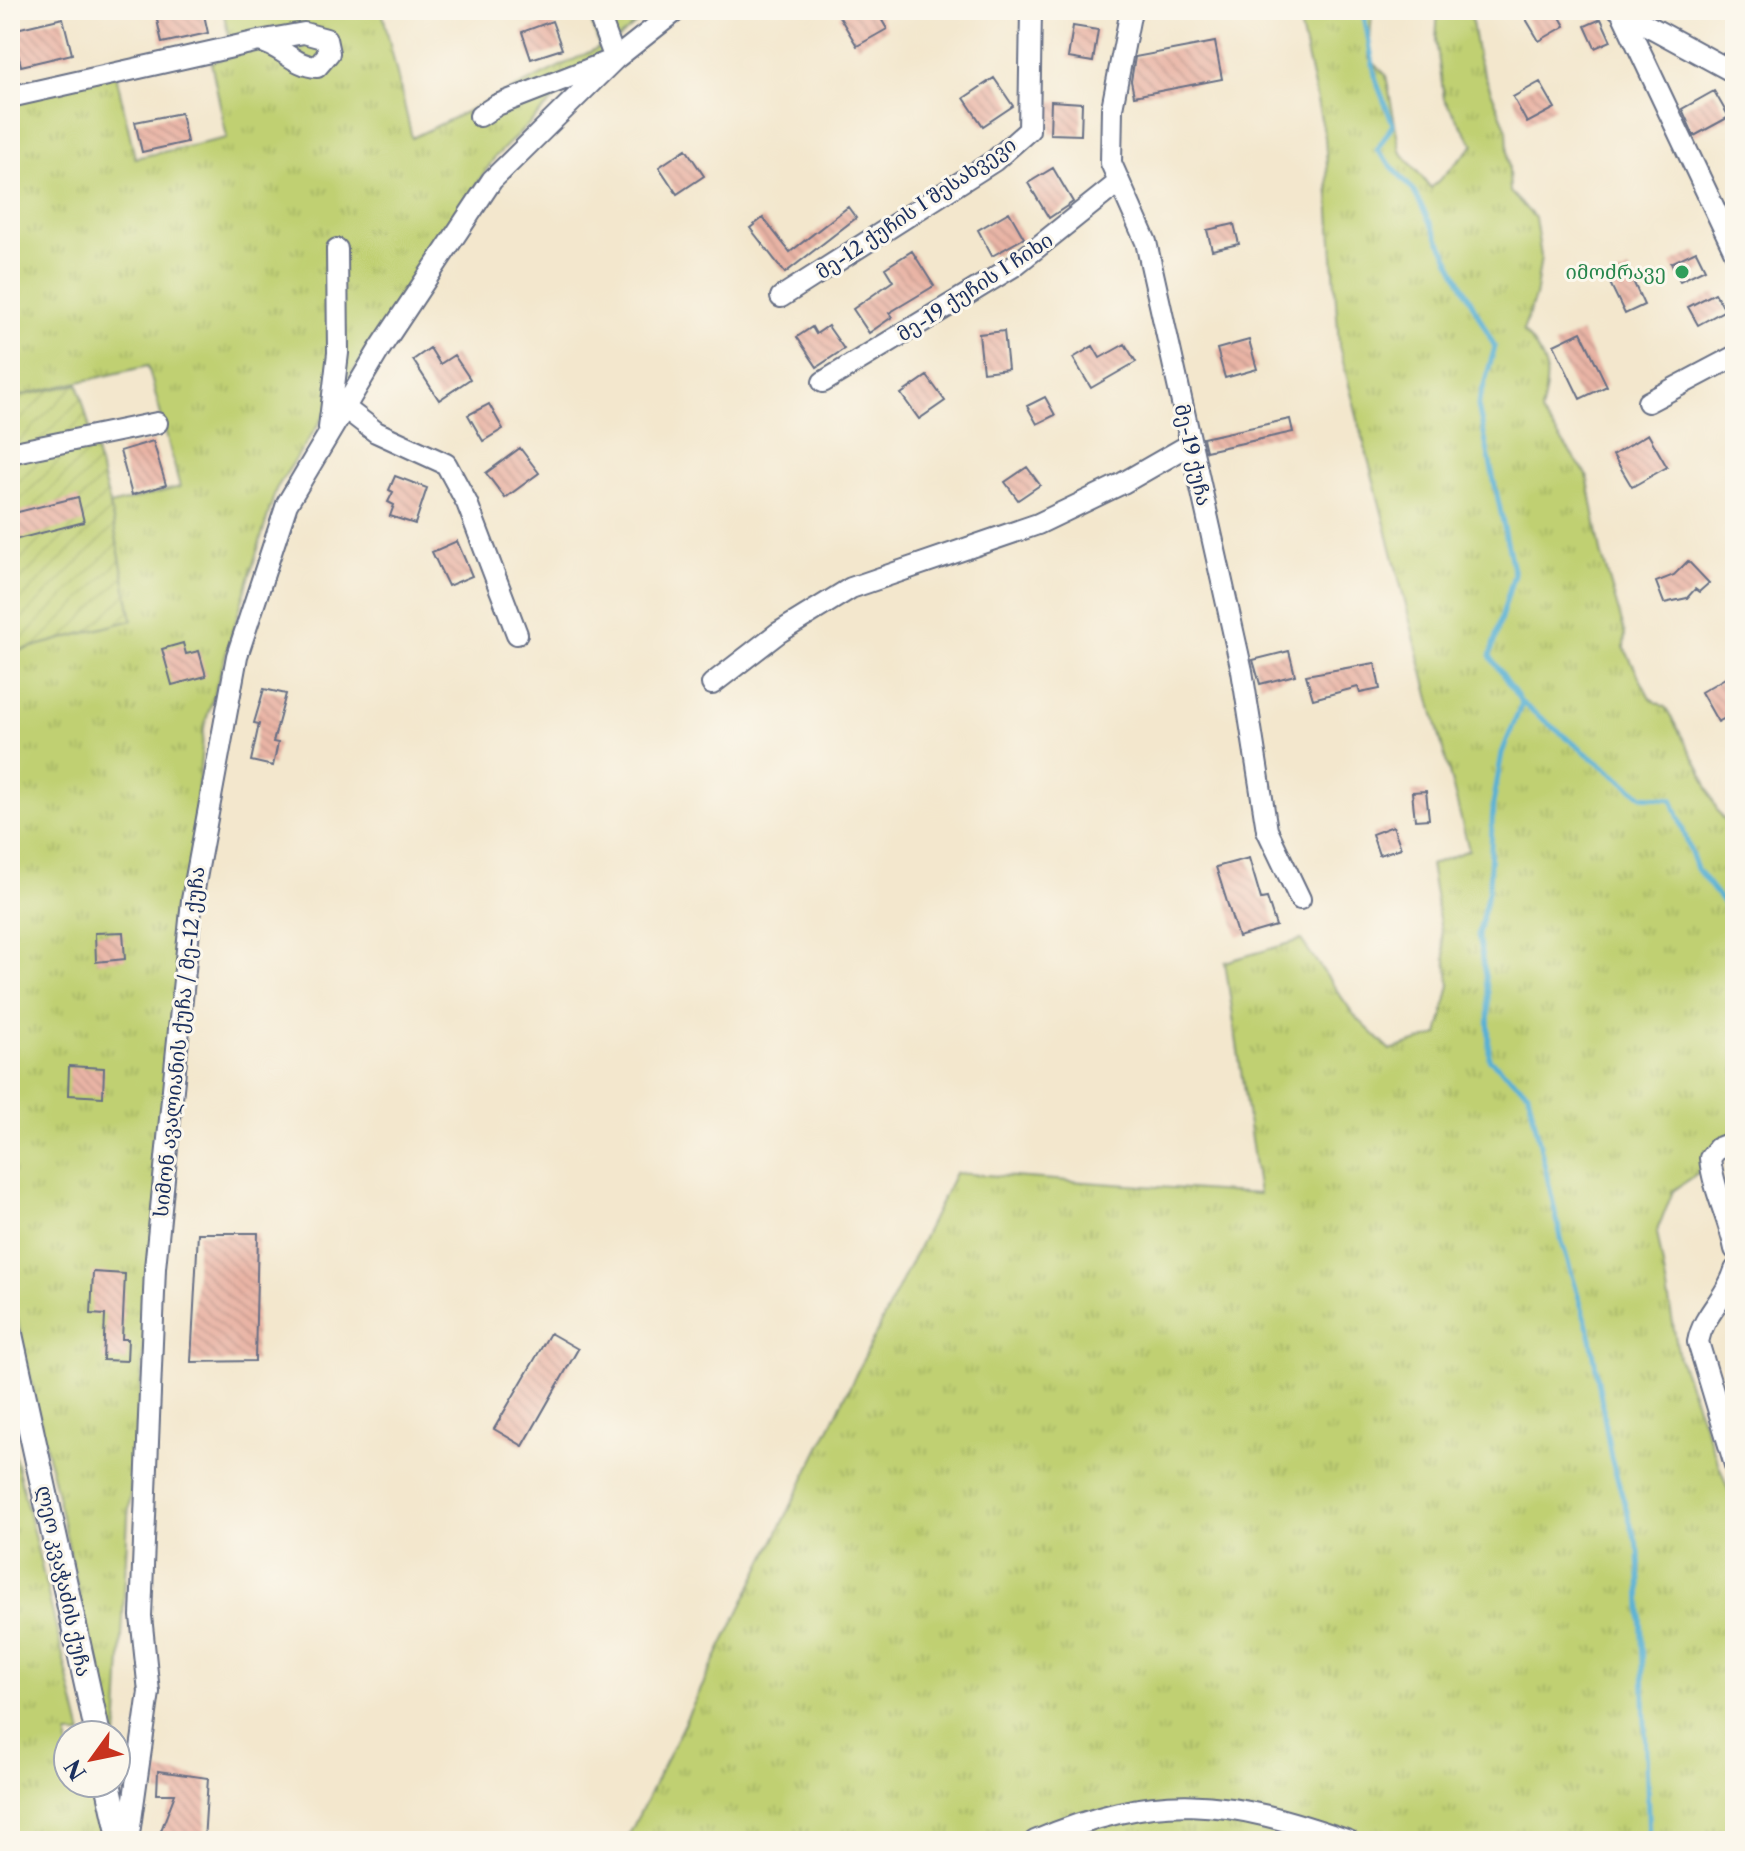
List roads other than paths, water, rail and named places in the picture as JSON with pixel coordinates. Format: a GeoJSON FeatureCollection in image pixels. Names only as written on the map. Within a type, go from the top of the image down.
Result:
{"type":"FeatureCollection","features":[{"type":"Feature","properties":{"kind":"main road","name":"ლეო კვაჭაძის ქუჩა"},"geometry":{"type":"LineString","coordinates":[[10,1334],[94,1719]]}},
{"type":"Feature","properties":{"kind":"main road"},"geometry":{"type":"LineString","coordinates":[[112,1799],[121,1841]]}},
{"type":"Feature","properties":{"kind":"street"},"geometry":{"type":"LineString","coordinates":[[480,116],[497,105],[615,59],[597,10]]}},
{"type":"Feature","properties":{"kind":"street","name":"სიმონ ავალიანის ქუჩა / მე-12 ქუჩა"},"geometry":{"type":"LineString","coordinates":[[128,1841],[149,1692],[141,1616],[155,1268],[192,900],[237,656],[287,504],[345,408],[500,169],[615,59],[677,10]]}},
{"type":"Feature","properties":{"kind":"street","name":"მე-12 ქუჩის I შესახვევი"},"geometry":{"type":"LineString","coordinates":[[781,297],[994,161],[1029,130],[1031,10]]}},
{"type":"Feature","properties":{"kind":"street","name":"მე-19 ქუჩა"},"geometry":{"type":"LineString","coordinates":[[1131,10],[1112,108],[1111,163],[1146,242],[1242,671],[1267,830],[1300,899]]}},
{"type":"Feature","properties":{"kind":"street"},"geometry":{"type":"LineString","coordinates":[[1620,11],[1735,73]]}},
{"type":"Feature","properties":{"kind":"street"},"geometry":{"type":"LineString","coordinates":[[1620,11],[1735,252]]}},
{"type":"Feature","properties":{"kind":"street"},"geometry":{"type":"LineString","coordinates":[[10,97],[259,41]]}},
{"type":"Feature","properties":{"kind":"street","name":"მე-19 ქუჩის I ჩიხი"},"geometry":{"type":"LineString","coordinates":[[823,382],[1014,266],[1119,182]]}},
{"type":"Feature","properties":{"kind":"street"},"geometry":{"type":"LineString","coordinates":[[328,436],[338,353],[337,249]]}},
{"type":"Feature","properties":{"kind":"street"},"geometry":{"type":"LineString","coordinates":[[1648,402],[1735,356]]}},
{"type":"Feature","properties":{"kind":"street"},"geometry":{"type":"LineString","coordinates":[[345,408],[376,432],[446,464],[467,503],[517,634]]}},
{"type":"Feature","properties":{"kind":"street"},"geometry":{"type":"LineString","coordinates":[[10,453],[157,423]]}},
{"type":"Feature","properties":{"kind":"street"},"geometry":{"type":"LineString","coordinates":[[712,684],[778,633],[851,588],[1038,524],[1123,483],[1191,444]]}},
{"type":"Feature","properties":{"kind":"street"},"geometry":{"type":"LineString","coordinates":[[1731,1143],[1718,1148],[1710,1158],[1712,1179],[1730,1225],[1735,1249]]}},
{"type":"Feature","properties":{"kind":"street"},"geometry":{"type":"LineString","coordinates":[[1735,1270],[1729,1291],[1701,1325],[1698,1342],[1735,1465]]}},
{"type":"Feature","properties":{"kind":"street"},"geometry":{"type":"LineString","coordinates":[[1035,1841],[1111,1812],[1164,1804],[1266,1814],[1349,1841]]}},
{"type":"Feature","properties":{"kind":"waterway"},"geometry":{"type":"LineString","coordinates":[[1363,10],[1376,81],[1393,124],[1377,150],[1413,190],[1495,347],[1478,406],[1514,574],[1490,656],[1522,703],[1642,796],[1672,799],[1697,869],[1735,918]]}},
{"type":"Feature","properties":{"kind":"waterway"},"geometry":{"type":"LineString","coordinates":[[1522,703],[1502,753],[1493,804],[1489,888],[1478,935],[1488,993],[1489,1059],[1528,1092],[1562,1242],[1591,1338],[1611,1458],[1639,1551],[1649,1841]]}},
{"type":"Feature","properties":{"kind":"place","name":"იმოძრავე"},"geometry":{"type":"Point","coordinates":[1682,272]}}]}
